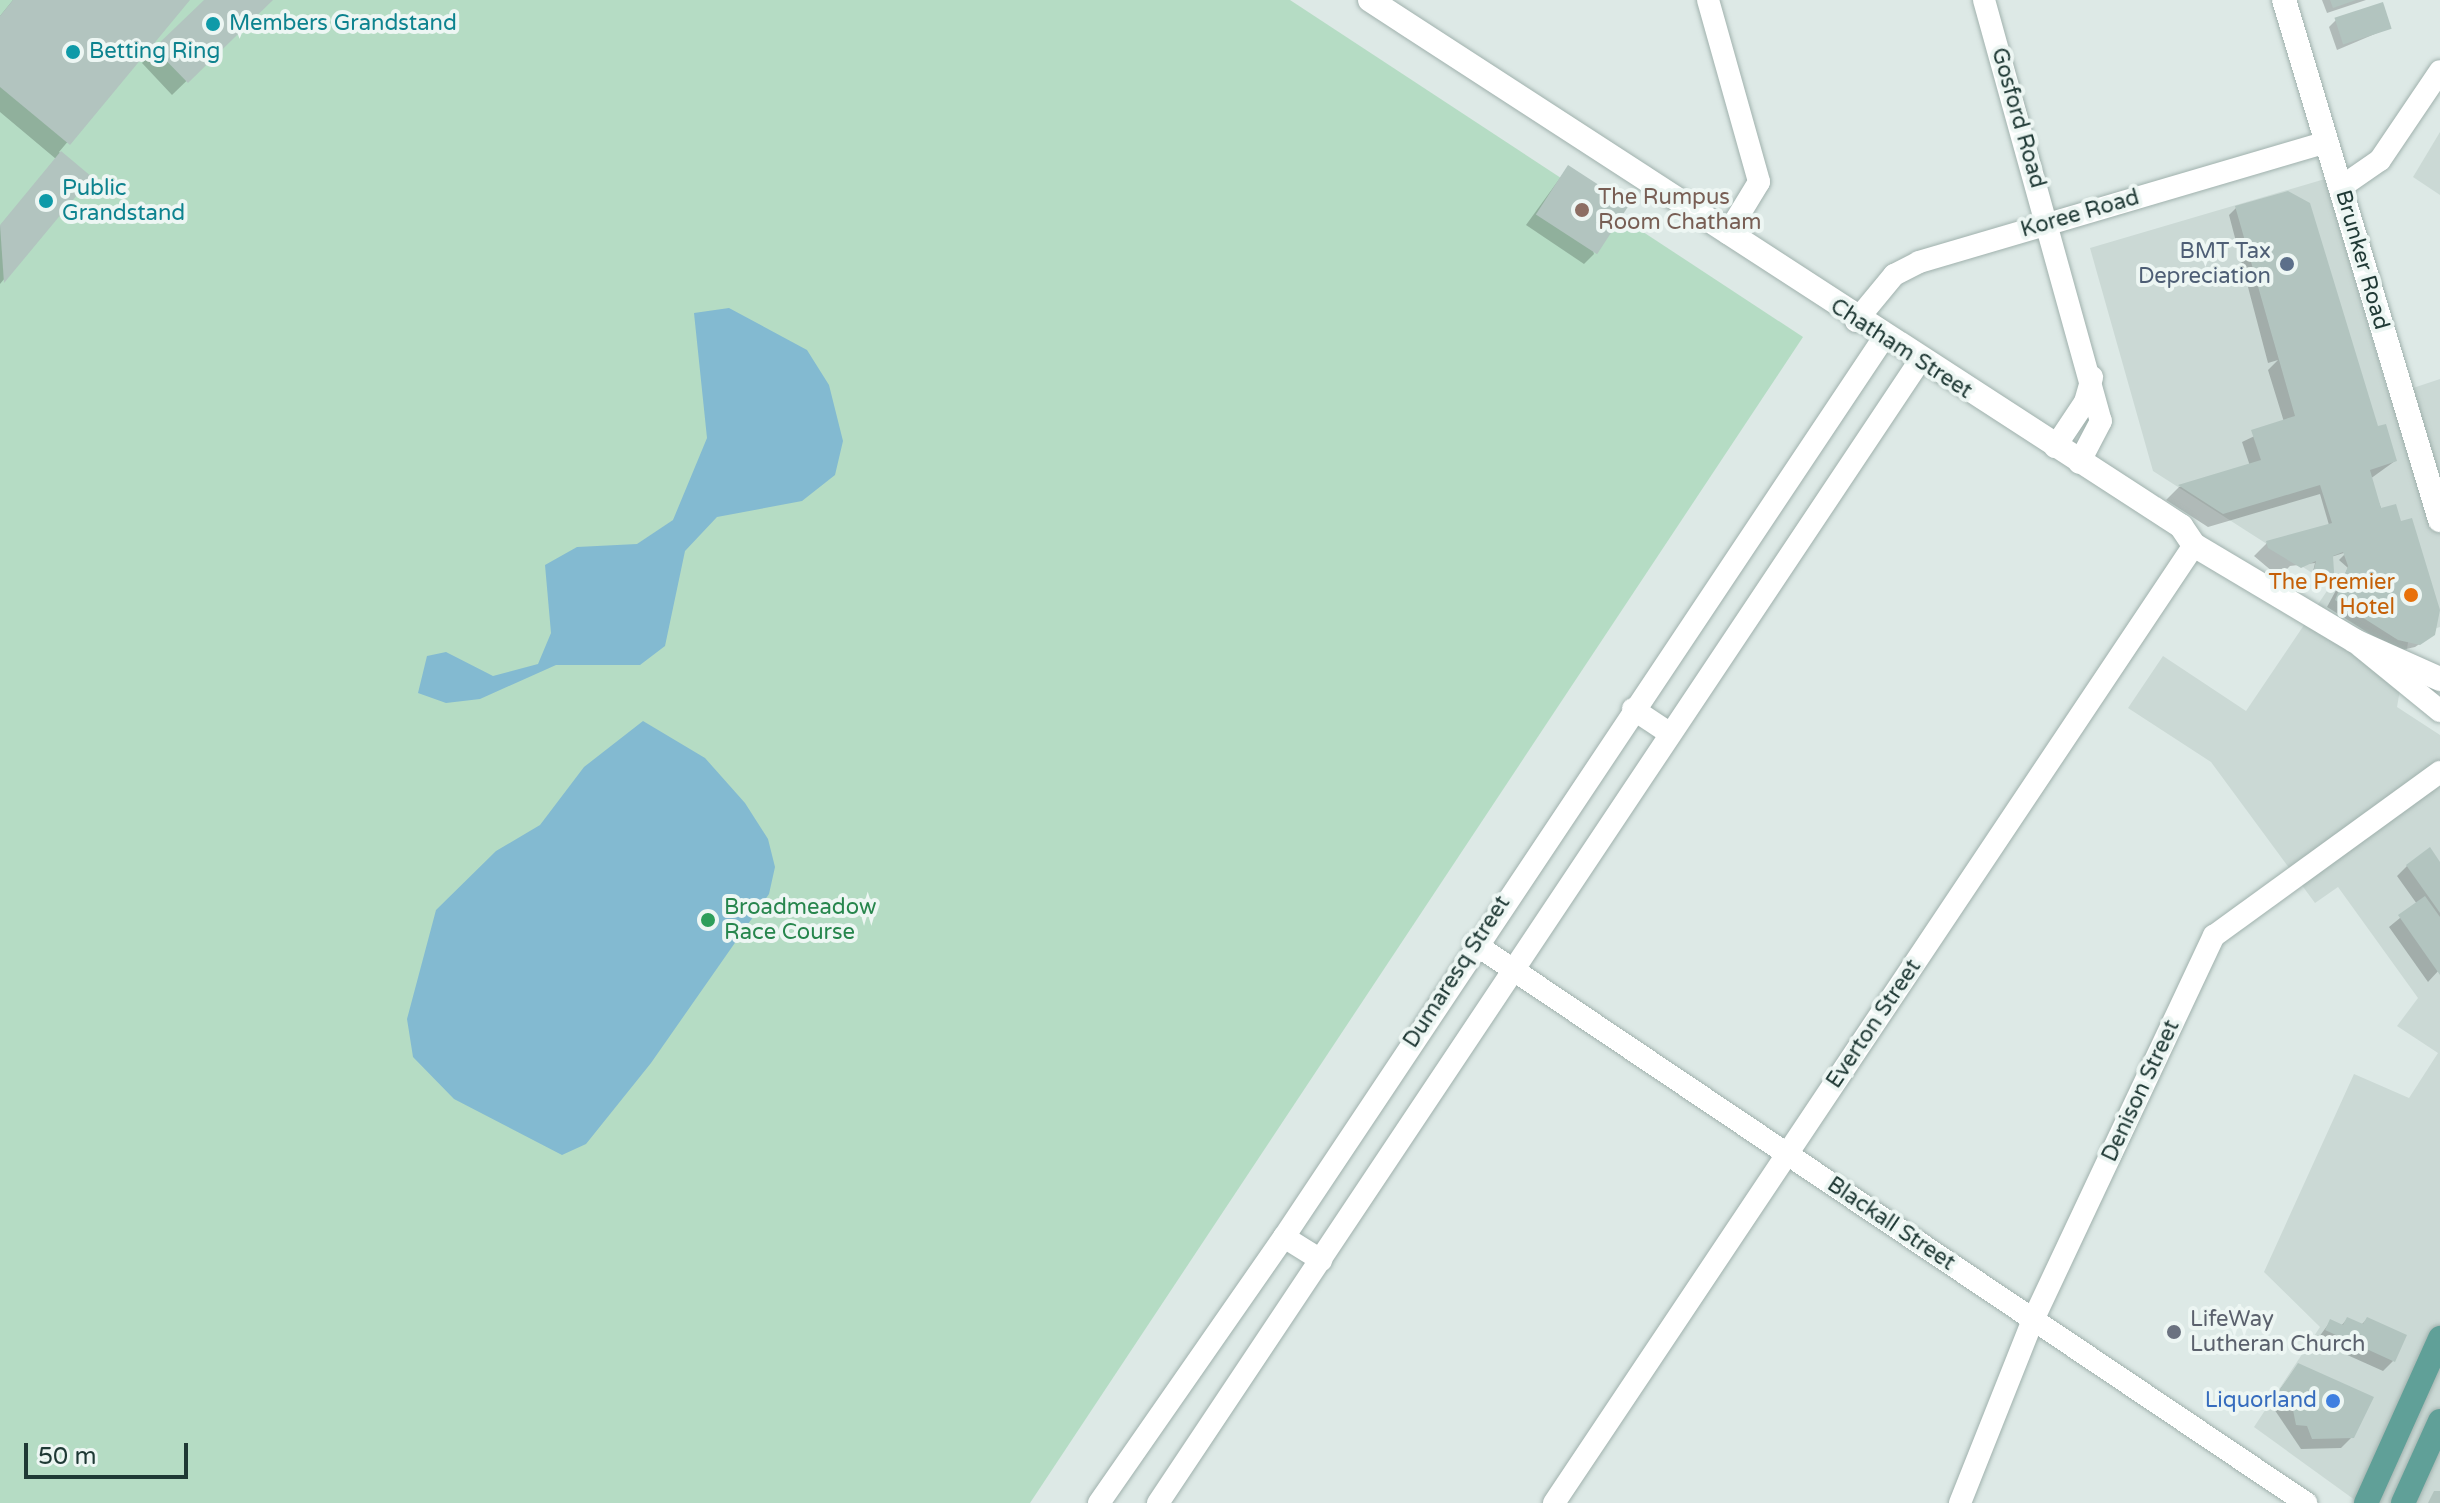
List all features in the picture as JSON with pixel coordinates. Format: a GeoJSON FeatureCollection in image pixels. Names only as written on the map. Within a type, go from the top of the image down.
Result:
{"type":"FeatureCollection","features":[{"type":"Feature","properties":{"kind":"main road"},"geometry":{"type":"LineString","coordinates":[[2366,1503],[2440,1338]]}},
{"type":"Feature","properties":{"kind":"main road"},"geometry":{"type":"LineString","coordinates":[[2403,1503],[2440,1421]]}},
{"type":"Feature","properties":{"kind":"street","name":"Chatham Street"},"geometry":{"type":"LineString","coordinates":[[1370,0],[1728,233],[1883,339],[2181,526],[2194,545],[2355,641],[2440,679]]}},
{"type":"Feature","properties":{"kind":"street"},"geometry":{"type":"LineString","coordinates":[[1708,0],[1759,182],[1728,233]]}},
{"type":"Feature","properties":{"kind":"street","name":"Gosford Road"},"geometry":{"type":"LineString","coordinates":[[1984,0],[2092,376],[2101,421],[2079,463]]}},
{"type":"Feature","properties":{"kind":"street","name":"Brunker Road"},"geometry":{"type":"LineString","coordinates":[[2284,0],[2440,520]]}},
{"type":"Feature","properties":{"kind":"street"},"geometry":{"type":"LineString","coordinates":[[2341,187],[2380,160],[2440,71]]}},
{"type":"Feature","properties":{"kind":"street","name":"Koree Road"},"geometry":{"type":"LineString","coordinates":[[1856,321],[1894,275],[1919,262],[2326,142]]}},
{"type":"Feature","properties":{"kind":"street","name":"Dumaresq Street"},"geometry":{"type":"LineString","coordinates":[[1099,1503],[1284,1237],[1475,944],[1883,339]]}},
{"type":"Feature","properties":{"kind":"street","name":"Dumaresq Street"},"geometry":{"type":"LineString","coordinates":[[1158,1503],[1511,968],[1919,362]]}},
{"type":"Feature","properties":{"kind":"street"},"geometry":{"type":"LineString","coordinates":[[2055,447],[2085,402],[2092,376]]}},
{"type":"Feature","properties":{"kind":"street","name":"Everton Street"},"geometry":{"type":"LineString","coordinates":[[1554,1503],[2194,545]]}},
{"type":"Feature","properties":{"kind":"street"},"geometry":{"type":"LineString","coordinates":[[2355,641],[2440,711]]}},
{"type":"Feature","properties":{"kind":"street"},"geometry":{"type":"LineString","coordinates":[[1633,709],[1669,733]]}},
{"type":"Feature","properties":{"kind":"street","name":"Denison Street"},"geometry":{"type":"LineString","coordinates":[[1960,1503],[2033,1320],[2214,936],[2440,772]]}},
{"type":"Feature","properties":{"kind":"street","name":"Blackall Street"},"geometry":{"type":"LineString","coordinates":[[1475,944],[2306,1503]]}},
{"type":"Feature","properties":{"kind":"street"},"geometry":{"type":"LineString","coordinates":[[1284,1237],[1321,1260]]}},
{"type":"Feature","properties":{"kind":"shaded area"},"geometry":{"type":"Polygon","coordinates":[[[2440,132],[2440,195],[2413,177],[2440,132]]]}},
{"type":"Feature","properties":{"kind":"shaded area"},"geometry":{"type":"Polygon","coordinates":[[[2325,179],[2389,396],[2440,379],[2440,627],[2409,637],[2397,707],[2440,735],[2440,1503],[2359,1503],[2254,1427],[2320,1327],[2264,1272],[2354,1074],[2409,1098],[2438,1053],[2397,1026],[2418,998],[2338,887],[2315,903],[2211,762],[2128,708],[2163,656],[2246,711],[2331,585],[2153,471],[2090,248],[2325,179]]]}},
{"type":"Feature","properties":{"kind":"green space","name":"Broadmeadow Race Course"},"geometry":{"type":"Polygon","coordinates":[[[0,0],[1290,0],[1803,337],[1030,1503],[0,1503],[0,0]]]}},
{"type":"Feature","properties":{"kind":"water"},"geometry":{"type":"Polygon","coordinates":[[[729,308],[807,350],[829,385],[843,441],[835,475],[802,501],[717,517],[685,551],[665,646],[640,665],[556,665],[480,699],[446,703],[418,693],[427,656],[446,652],[493,676],[538,664],[551,633],[545,565],[577,547],[637,544],[673,520],[707,438],[694,313],[729,308]]]}},
{"type":"Feature","properties":{"kind":"water"},"geometry":{"type":"Polygon","coordinates":[[[643,721],[705,758],[745,803],[768,839],[775,867],[769,894],[651,1063],[586,1144],[562,1155],[454,1099],[413,1057],[407,1019],[436,910],[496,851],[540,825],[584,767],[643,721]]]}},
{"type":"Feature","properties":{"kind":"building","name":"Betting Ring"},"geometry":{"type":"Polygon","coordinates":[[[13,0],[190,0],[70,145],[0,87],[0,16],[13,0]]]}},
{"type":"Feature","properties":{"kind":"building","name":"Members Grandstand"},"geometry":{"type":"Polygon","coordinates":[[[204,0],[273,0],[188,83],[154,48],[204,0]]]}},
{"type":"Feature","properties":{"kind":"building"},"geometry":{"type":"Polygon","coordinates":[[[2330,0],[2356,0],[2333,8],[2330,0]]]}},
{"type":"Feature","properties":{"kind":"building"},"geometry":{"type":"Polygon","coordinates":[[[2383,2],[2392,29],[2343,44],[2334,18],[2383,2]]]}},
{"type":"Feature","properties":{"kind":"building","name":"Public Grandstand"},"geometry":{"type":"Polygon","coordinates":[[[61,151],[92,177],[4,283],[0,225],[61,151]]]}},
{"type":"Feature","properties":{"kind":"building","name":"The Rumpus Room Chatham"},"geometry":{"type":"Polygon","coordinates":[[[1568,165],[1629,205],[1597,254],[1536,214],[1568,165]]]}},
{"type":"Feature","properties":{"kind":"building"},"geometry":{"type":"Polygon","coordinates":[[[2288,191],[2310,203],[2378,426],[2386,424],[2397,461],[2370,470],[2381,508],[2396,504],[2401,521],[2412,518],[2440,610],[2435,635],[2420,645],[2398,640],[2335,600],[2348,566],[2343,552],[2333,556],[2335,587],[2313,573],[2316,561],[2301,568],[2268,548],[2266,541],[2332,523],[2320,485],[2223,514],[2178,485],[2261,460],[2251,430],[2295,416],[2235,206],[2288,191]]]}},
{"type":"Feature","properties":{"kind":"building"},"geometry":{"type":"Polygon","coordinates":[[[2430,847],[2440,862],[2440,913],[2406,865],[2430,847]]]}},
{"type":"Feature","properties":{"kind":"building"},"geometry":{"type":"Polygon","coordinates":[[[2425,896],[2440,917],[2440,975],[2398,915],[2425,896]]]}},
{"type":"Feature","properties":{"kind":"building"},"geometry":{"type":"Polygon","coordinates":[[[2347,1317],[2363,1324],[2367,1317],[2407,1335],[2395,1362],[2325,1330],[2330,1319],[2343,1325],[2347,1317]]]}},
{"type":"Feature","properties":{"kind":"building","name":"Liquorland"},"geometry":{"type":"Polygon","coordinates":[[[2298,1363],[2374,1397],[2354,1438],[2312,1439],[2307,1426],[2296,1425],[2291,1400],[2279,1391],[2298,1363]]]}},
{"type":"Feature","properties":{"kind":"building"},"geometry":{"type":"Polygon","coordinates":[[[2434,1491],[2440,1491],[2440,1503],[2428,1503],[2434,1491]]]}},
{"type":"Feature","properties":{"kind":"place","name":"Members Grandstand"},"geometry":{"type":"Point","coordinates":[213,24]}},
{"type":"Feature","properties":{"kind":"place","name":"Betting Ring"},"geometry":{"type":"Point","coordinates":[73,52]}},
{"type":"Feature","properties":{"kind":"place","name":"Public Grandstand"},"geometry":{"type":"Point","coordinates":[46,201]}},
{"type":"Feature","properties":{"kind":"place","name":"The Rumpus Room Chatham"},"geometry":{"type":"Point","coordinates":[1582,210]}},
{"type":"Feature","properties":{"kind":"place","name":"BMT Tax Depreciation"},"geometry":{"type":"Point","coordinates":[2287,264]}},
{"type":"Feature","properties":{"kind":"place","name":"The Premier Hotel"},"geometry":{"type":"Point","coordinates":[2411,595]}},
{"type":"Feature","properties":{"kind":"place","name":"Broadmeadow Race Course"},"geometry":{"type":"Point","coordinates":[708,920]}},
{"type":"Feature","properties":{"kind":"place","name":"LifeWay Lutheran Church"},"geometry":{"type":"Point","coordinates":[2174,1332]}},
{"type":"Feature","properties":{"kind":"place","name":"Liquorland"},"geometry":{"type":"Point","coordinates":[2333,1401]}}]}
